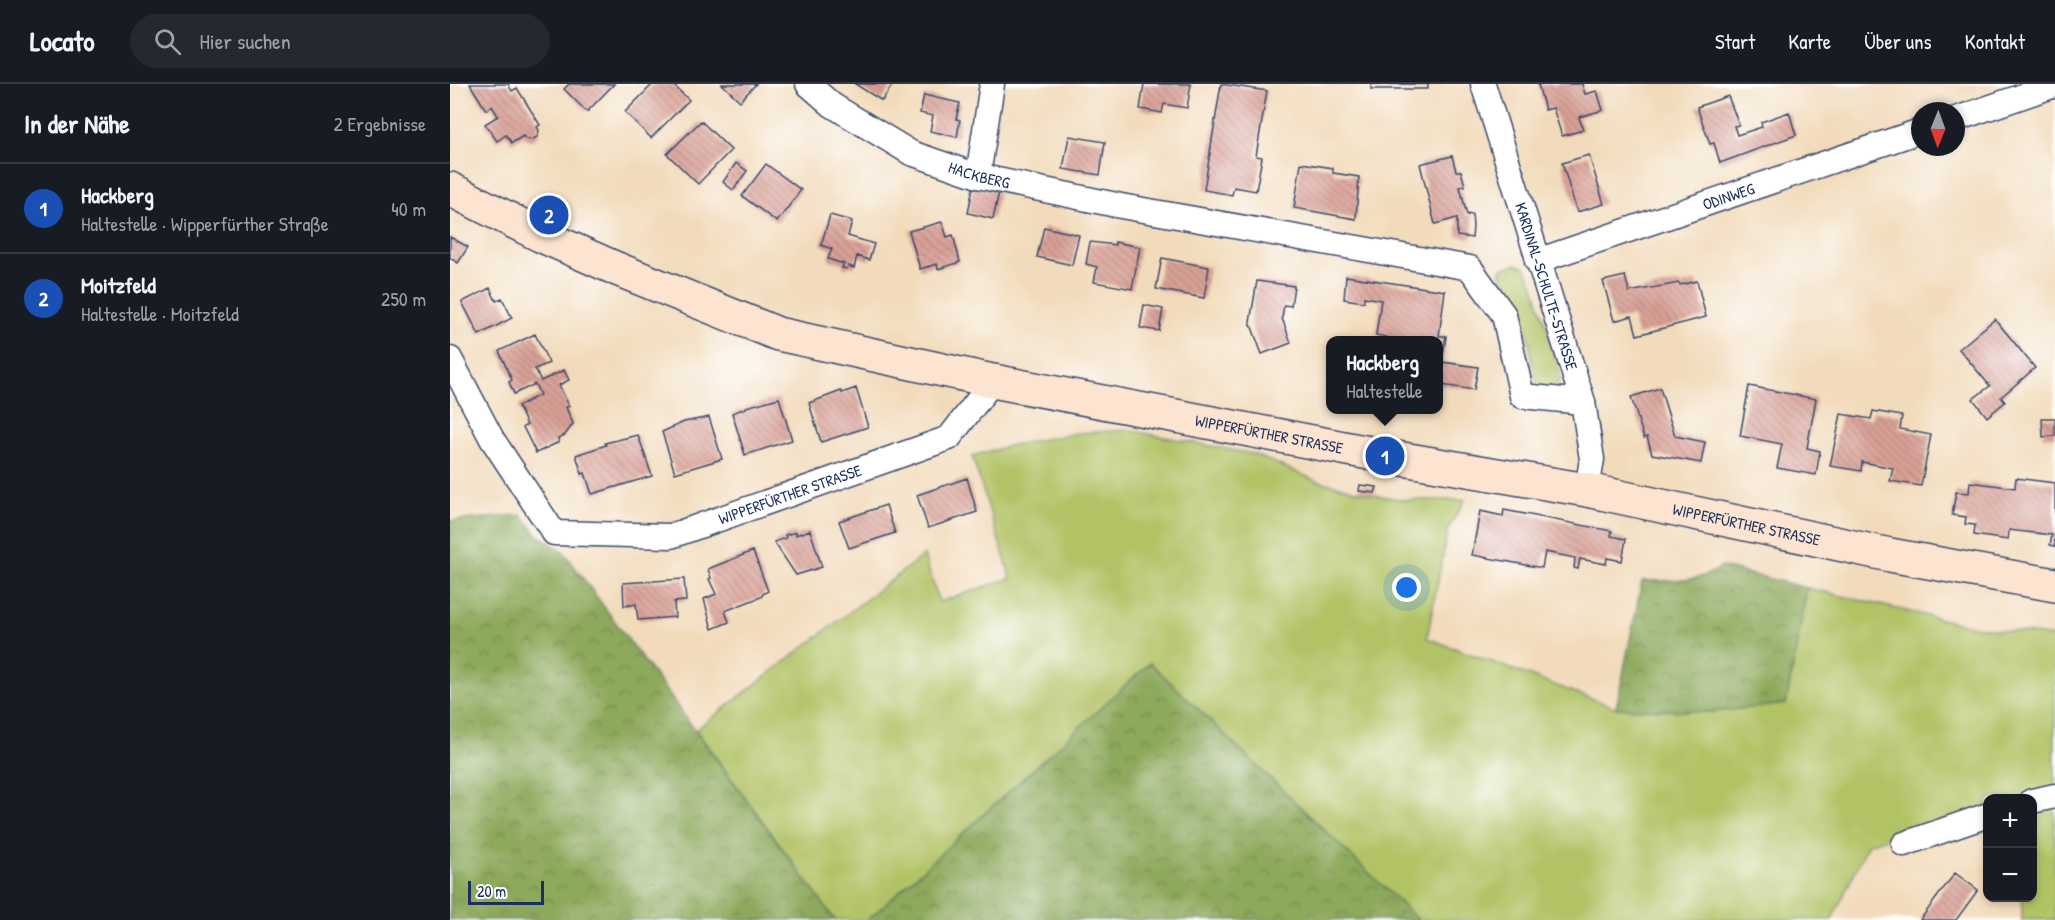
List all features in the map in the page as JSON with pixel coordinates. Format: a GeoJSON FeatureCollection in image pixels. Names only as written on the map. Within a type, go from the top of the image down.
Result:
{"type":"FeatureCollection","features":[{"type":"Feature","properties":{"kind":"main road"},"geometry":{"type":"LineString","coordinates":[[450,189],[617,269],[778,334],[993,381]]}},
{"type":"Feature","properties":{"kind":"main road","name":"WIPPERFÜRTHER STRASSE"},"geometry":{"type":"LineString","coordinates":[[993,381],[1385,456],[1587,490],[1890,555],[2055,585]]}},
{"type":"Feature","properties":{"kind":"street","name":"HACKBERG"},"geometry":{"type":"LineString","coordinates":[[808,84],[832,105],[910,153],[978,176],[1121,206],[1470,268],[1504,315],[1522,396],[1583,402]]}},
{"type":"Feature","properties":{"kind":"street"},"geometry":{"type":"LineString","coordinates":[[978,176],[992,84]]}},
{"type":"Feature","properties":{"kind":"street","name":"KARDINAL-SCHULTE-STRASSE"},"geometry":{"type":"LineString","coordinates":[[1483,84],[1583,402],[1592,459],[1587,490]]}},
{"type":"Feature","properties":{"kind":"street"},"geometry":{"type":"LineString","coordinates":[[1965,116],[2055,85]]}},
{"type":"Feature","properties":{"kind":"street","name":"ODINWEG"},"geometry":{"type":"LineString","coordinates":[[1537,261],[1911,134]]}},
{"type":"Feature","properties":{"kind":"street","name":"WIPPERFÜRTHER STRASSE"},"geometry":{"type":"LineString","coordinates":[[450,359],[492,439],[554,533],[671,536],[949,438],[993,381]]}},
{"type":"Feature","properties":{"kind":"street"},"geometry":{"type":"LineString","coordinates":[[2037,800],[2055,796]]}},
{"type":"Feature","properties":{"kind":"street"},"geometry":{"type":"LineString","coordinates":[[1904,844],[1983,817]]}},
{"type":"Feature","properties":{"kind":"green space"},"geometry":{"type":"Polygon","coordinates":[[[1516,264],[1525,267],[1534,286],[1560,373],[1560,381],[1554,389],[1540,386],[1535,378],[1522,314],[1501,275],[1501,269],[1516,264]]]}},
{"type":"Feature","properties":{"kind":"green space"},"geometry":{"type":"Polygon","coordinates":[[[1128,430],[1253,454],[1315,480],[1371,494],[1403,500],[1465,500],[1448,529],[1427,638],[1614,707],[1711,712],[1786,704],[1807,588],[1971,626],[2055,637],[2055,790],[2037,794],[1983,794],[1983,808],[1868,844],[1832,920],[1418,920],[1150,663],[868,920],[835,920],[696,730],[924,555],[939,602],[1011,578],[972,456],[1013,445],[1077,433],[1128,430]]]}},
{"type":"Feature","properties":{"kind":"green space"},"geometry":{"type":"Polygon","coordinates":[[[521,515],[539,536],[563,551],[835,920],[450,920],[450,521],[521,515]]]}},
{"type":"Feature","properties":{"kind":"green space"},"geometry":{"type":"Polygon","coordinates":[[[1721,567],[1807,588],[1786,704],[1711,712],[1616,708],[1642,581],[1693,579],[1721,567]]]}},
{"type":"Feature","properties":{"kind":"green space"},"geometry":{"type":"Polygon","coordinates":[[[1150,663],[1418,920],[868,920],[1150,663]]]}},
{"type":"Feature","properties":{"kind":"green space"},"geometry":{"type":"Polygon","coordinates":[[[2055,804],[2055,920],[2022,920],[2022,902],[2037,902],[2037,808],[2055,804]]]}},
{"type":"Feature","properties":{"kind":"building"},"geometry":{"type":"Polygon","coordinates":[[[470,84],[508,84],[512,91],[517,88],[540,125],[537,127],[538,136],[532,140],[523,136],[512,143],[506,135],[497,141],[485,124],[498,116],[492,106],[486,110],[470,84]]]}},
{"type":"Feature","properties":{"kind":"building"},"geometry":{"type":"Polygon","coordinates":[[[569,84],[614,84],[587,112],[564,89],[569,84]]]}},
{"type":"Feature","properties":{"kind":"building"},"geometry":{"type":"Polygon","coordinates":[[[653,84],[672,84],[689,100],[651,138],[625,112],[653,84]]]}},
{"type":"Feature","properties":{"kind":"building"},"geometry":{"type":"Polygon","coordinates":[[[722,84],[756,84],[740,101],[722,84]]]}},
{"type":"Feature","properties":{"kind":"building"},"geometry":{"type":"Polygon","coordinates":[[[855,84],[893,84],[882,101],[855,84]]]}},
{"type":"Feature","properties":{"kind":"building"},"geometry":{"type":"Polygon","coordinates":[[[1144,84],[1191,84],[1187,108],[1164,104],[1162,113],[1140,109],[1144,84]]]}},
{"type":"Feature","properties":{"kind":"building"},"geometry":{"type":"Polygon","coordinates":[[[1221,84],[1267,91],[1256,156],[1262,157],[1256,191],[1234,187],[1232,195],[1204,190],[1221,84]]]}},
{"type":"Feature","properties":{"kind":"building"},"geometry":{"type":"Polygon","coordinates":[[[1371,84],[1428,84],[1428,89],[1371,89],[1371,84]]]}},
{"type":"Feature","properties":{"kind":"building"},"geometry":{"type":"Polygon","coordinates":[[[1538,84],[1582,84],[1585,94],[1597,91],[1603,110],[1579,117],[1583,130],[1562,136],[1553,108],[1545,110],[1538,84]]]}},
{"type":"Feature","properties":{"kind":"building"},"geometry":{"type":"Polygon","coordinates":[[[924,95],[960,103],[956,119],[960,120],[957,137],[930,131],[933,116],[920,113],[924,95]]]}},
{"type":"Feature","properties":{"kind":"building"},"geometry":{"type":"Polygon","coordinates":[[[1728,96],[1739,125],[1734,126],[1737,135],[1762,127],[1761,122],[1789,112],[1796,135],[1720,163],[1714,143],[1710,144],[1697,107],[1728,96]]]}},
{"type":"Feature","properties":{"kind":"building"},"geometry":{"type":"Polygon","coordinates":[[[701,121],[731,150],[698,184],[667,154],[701,121]]]}},
{"type":"Feature","properties":{"kind":"building"},"geometry":{"type":"Polygon","coordinates":[[[1069,136],[1105,142],[1100,175],[1063,169],[1069,136]]]}},
{"type":"Feature","properties":{"kind":"building"},"geometry":{"type":"Polygon","coordinates":[[[1589,155],[1604,204],[1577,212],[1562,163],[1589,155]]]}},
{"type":"Feature","properties":{"kind":"building"},"geometry":{"type":"Polygon","coordinates":[[[1452,156],[1456,171],[1461,171],[1465,186],[1460,187],[1467,215],[1472,214],[1472,238],[1457,236],[1457,218],[1435,224],[1420,164],[1452,156]]]}},
{"type":"Feature","properties":{"kind":"building"},"geometry":{"type":"Polygon","coordinates":[[[736,163],[747,171],[733,190],[723,182],[736,163]]]}},
{"type":"Feature","properties":{"kind":"building"},"geometry":{"type":"Polygon","coordinates":[[[1301,163],[1333,168],[1333,173],[1359,177],[1356,219],[1294,208],[1301,163]]]}},
{"type":"Feature","properties":{"kind":"building"},"geometry":{"type":"Polygon","coordinates":[[[766,164],[801,190],[777,222],[742,196],[766,164]]]}},
{"type":"Feature","properties":{"kind":"building"},"geometry":{"type":"Polygon","coordinates":[[[973,187],[999,192],[993,219],[968,213],[973,187]]]}},
{"type":"Feature","properties":{"kind":"building"},"geometry":{"type":"Polygon","coordinates":[[[830,215],[852,221],[848,236],[874,244],[869,260],[857,256],[854,268],[848,266],[847,269],[842,268],[844,264],[828,259],[832,249],[821,245],[830,215]]]}},
{"type":"Feature","properties":{"kind":"building"},"geometry":{"type":"Polygon","coordinates":[[[942,222],[947,237],[953,235],[960,262],[938,269],[937,264],[920,269],[909,231],[942,222]]]}},
{"type":"Feature","properties":{"kind":"building"},"geometry":{"type":"Polygon","coordinates":[[[1044,227],[1079,235],[1072,265],[1037,257],[1044,227]]]}},
{"type":"Feature","properties":{"kind":"building"},"geometry":{"type":"Polygon","coordinates":[[[450,237],[468,247],[458,263],[450,258],[450,237]]]}},
{"type":"Feature","properties":{"kind":"building"},"geometry":{"type":"Polygon","coordinates":[[[1090,242],[1115,245],[1115,242],[1140,247],[1132,289],[1094,282],[1097,267],[1086,264],[1090,242]]]}},
{"type":"Feature","properties":{"kind":"building"},"geometry":{"type":"Polygon","coordinates":[[[1162,258],[1209,267],[1204,298],[1156,289],[1162,258]]]}},
{"type":"Feature","properties":{"kind":"building"},"geometry":{"type":"Polygon","coordinates":[[[1346,276],[1445,291],[1439,336],[1376,335],[1381,300],[1364,297],[1364,302],[1344,299],[1346,276]]]}},
{"type":"Feature","properties":{"kind":"building"},"geometry":{"type":"Polygon","coordinates":[[[1625,276],[1629,292],[1697,281],[1706,317],[1637,335],[1632,316],[1614,321],[1603,281],[1625,276]]]}},
{"type":"Feature","properties":{"kind":"building"},"geometry":{"type":"Polygon","coordinates":[[[1257,281],[1294,286],[1291,306],[1284,305],[1282,318],[1291,343],[1262,354],[1250,322],[1257,281]]]}},
{"type":"Feature","properties":{"kind":"building"},"geometry":{"type":"Polygon","coordinates":[[[490,288],[496,301],[502,298],[512,318],[479,335],[462,302],[490,288]]]}},
{"type":"Feature","properties":{"kind":"building"},"geometry":{"type":"Polygon","coordinates":[[[1144,305],[1163,309],[1159,331],[1140,328],[1144,305]]]}},
{"type":"Feature","properties":{"kind":"building"},"geometry":{"type":"Polygon","coordinates":[[[1995,319],[2035,368],[2001,397],[2005,402],[1987,417],[1973,399],[1990,386],[1959,349],[1995,319]]]}},
{"type":"Feature","properties":{"kind":"building"},"geometry":{"type":"Polygon","coordinates":[[[535,334],[549,363],[535,369],[541,381],[564,370],[569,380],[559,385],[569,406],[566,407],[573,424],[565,435],[558,438],[559,442],[536,453],[523,427],[527,425],[518,406],[540,395],[535,384],[514,394],[509,382],[512,380],[499,351],[535,334]]]}},
{"type":"Feature","properties":{"kind":"building"},"geometry":{"type":"Polygon","coordinates":[[[1443,336],[1446,336],[1443,356],[1443,336]]]}},
{"type":"Feature","properties":{"kind":"building"},"geometry":{"type":"Polygon","coordinates":[[[1443,362],[1478,367],[1474,390],[1443,385],[1443,362]]]}},
{"type":"Feature","properties":{"kind":"building"},"geometry":{"type":"Polygon","coordinates":[[[1749,386],[1816,399],[1807,448],[1820,451],[1816,475],[1777,468],[1782,444],[1740,436],[1749,386]]]}},
{"type":"Feature","properties":{"kind":"building"},"geometry":{"type":"Polygon","coordinates":[[[856,388],[868,427],[821,442],[809,403],[856,388]]]}},
{"type":"Feature","properties":{"kind":"building"},"geometry":{"type":"Polygon","coordinates":[[[1660,388],[1675,436],[1705,442],[1701,463],[1652,454],[1647,437],[1644,438],[1631,397],[1660,388]]]}},
{"type":"Feature","properties":{"kind":"building"},"geometry":{"type":"Polygon","coordinates":[[[779,398],[792,440],[745,455],[732,413],[779,398]]]}},
{"type":"Feature","properties":{"kind":"building"},"geometry":{"type":"Polygon","coordinates":[[[1873,411],[1902,416],[1900,429],[1931,435],[1921,486],[1890,481],[1893,468],[1862,462],[1861,471],[1830,466],[1841,414],[1871,419],[1873,411]]]}},
{"type":"Feature","properties":{"kind":"building"},"geometry":{"type":"Polygon","coordinates":[[[709,417],[722,459],[675,473],[662,432],[684,422],[709,417]]]}},
{"type":"Feature","properties":{"kind":"building"},"geometry":{"type":"Polygon","coordinates":[[[2042,418],[2055,418],[2055,436],[2043,437],[2042,418]]]}},
{"type":"Feature","properties":{"kind":"building"},"geometry":{"type":"Polygon","coordinates":[[[638,435],[652,476],[592,494],[576,455],[606,445],[605,443],[638,435]]]}},
{"type":"Feature","properties":{"kind":"building"},"geometry":{"type":"Polygon","coordinates":[[[967,478],[977,512],[928,528],[917,495],[967,478]]]}},
{"type":"Feature","properties":{"kind":"building"},"geometry":{"type":"Polygon","coordinates":[[[2016,478],[2055,483],[2055,546],[2050,545],[2052,535],[2009,530],[2008,540],[1974,535],[1975,525],[1965,524],[1966,517],[1952,515],[1956,492],[1969,493],[1970,482],[2015,488],[2016,478]]]}},
{"type":"Feature","properties":{"kind":"building"},"geometry":{"type":"Polygon","coordinates":[[[1360,485],[1377,487],[1375,493],[1359,491],[1360,485]]]}},
{"type":"Feature","properties":{"kind":"building"},"geometry":{"type":"Polygon","coordinates":[[[886,505],[895,533],[849,548],[839,521],[886,505]]]}},
{"type":"Feature","properties":{"kind":"building"},"geometry":{"type":"Polygon","coordinates":[[[1504,510],[1612,531],[1611,536],[1626,539],[1622,561],[1607,558],[1606,564],[1580,559],[1578,569],[1574,568],[1575,558],[1545,552],[1542,568],[1472,555],[1480,511],[1503,516],[1504,510]]]}},
{"type":"Feature","properties":{"kind":"building"},"geometry":{"type":"Polygon","coordinates":[[[810,530],[822,567],[796,575],[774,542],[786,538],[785,535],[796,532],[796,535],[810,530]]]}},
{"type":"Feature","properties":{"kind":"building"},"geometry":{"type":"Polygon","coordinates":[[[753,551],[768,591],[761,597],[725,611],[729,622],[712,629],[704,599],[716,594],[709,579],[711,578],[708,569],[753,551]]]}},
{"type":"Feature","properties":{"kind":"building"},"geometry":{"type":"Polygon","coordinates":[[[684,579],[686,601],[674,602],[675,617],[638,620],[636,604],[624,606],[623,583],[684,579]]]}},
{"type":"Feature","properties":{"kind":"building"},"geometry":{"type":"Polygon","coordinates":[[[1955,873],[1978,890],[1956,920],[1920,920],[1955,873]]]}},
{"type":"Feature","properties":{"kind":"place","name":"Moitzfeld"},"geometry":{"type":"Point","coordinates":[549,215]}},
{"type":"Feature","properties":{"kind":"place","name":"Hackberg"},"geometry":{"type":"Point","coordinates":[1385,456]}}]}
